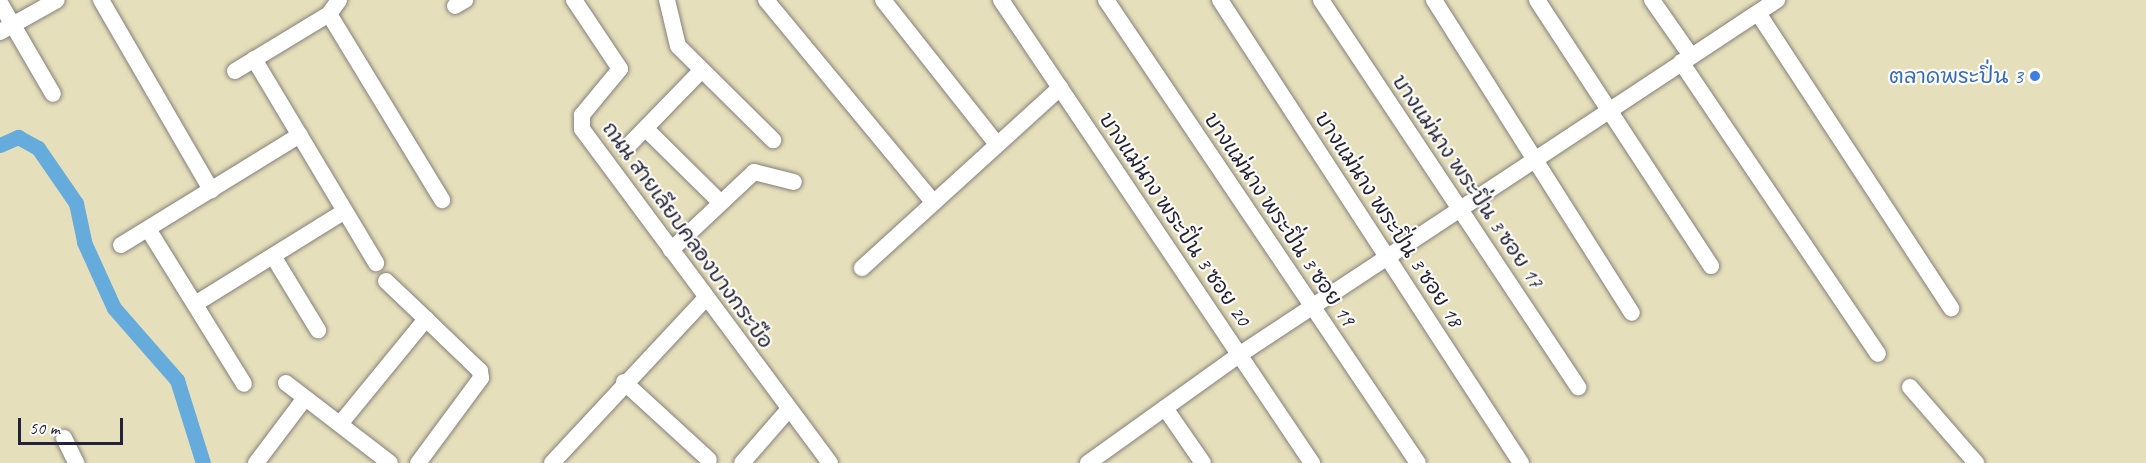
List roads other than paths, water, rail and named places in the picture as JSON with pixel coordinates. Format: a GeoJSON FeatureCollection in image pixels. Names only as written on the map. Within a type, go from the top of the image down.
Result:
{"type":"FeatureCollection","features":[{"type":"Feature","properties":{"kind":"street"},"geometry":{"type":"LineString","coordinates":[[6,28],[57,0]]}},
{"type":"Feature","properties":{"kind":"street"},"geometry":{"type":"LineString","coordinates":[[101,0],[211,190]]}},
{"type":"Feature","properties":{"kind":"street"},"geometry":{"type":"LineString","coordinates":[[235,71],[329,14],[339,0]]}},
{"type":"Feature","properties":{"kind":"street","name":"ถนน สายเลียบคลองบางกระบือ"},"geometry":{"type":"LineString","coordinates":[[574,0],[620,69],[582,115],[582,129],[788,410],[830,463]]}},
{"type":"Feature","properties":{"kind":"street"},"geometry":{"type":"LineString","coordinates":[[667,0],[678,46],[773,140]]}},
{"type":"Feature","properties":{"kind":"street"},"geometry":{"type":"LineString","coordinates":[[766,0],[933,202]]}},
{"type":"Feature","properties":{"kind":"street"},"geometry":{"type":"LineString","coordinates":[[883,0],[996,143]]}},
{"type":"Feature","properties":{"kind":"street","name":"บางแม่นาง พระปิ่น 3 ซอย 20"},"geometry":{"type":"LineString","coordinates":[[1000,0],[1312,463]]}},
{"type":"Feature","properties":{"kind":"street","name":"บางแม่นาง พระปิ่น 3 ซอย 19"},"geometry":{"type":"LineString","coordinates":[[1106,0],[1418,463]]}},
{"type":"Feature","properties":{"kind":"street","name":"บางแม่นาง พระปิ่น 3 ซอย 18"},"geometry":{"type":"LineString","coordinates":[[1220,0],[1521,463]]}},
{"type":"Feature","properties":{"kind":"street","name":"บางแม่นาง พระปิ่น 3 ซอย 17"},"geometry":{"type":"LineString","coordinates":[[1321,0],[1578,387]]}},
{"type":"Feature","properties":{"kind":"street"},"geometry":{"type":"LineString","coordinates":[[1434,0],[1632,313]]}},
{"type":"Feature","properties":{"kind":"street"},"geometry":{"type":"LineString","coordinates":[[1537,0],[1711,266]]}},
{"type":"Feature","properties":{"kind":"street"},"geometry":{"type":"LineString","coordinates":[[1652,0],[1686,59],[1878,354]]}},
{"type":"Feature","properties":{"kind":"street"},"geometry":{"type":"LineString","coordinates":[[1095,461],[1239,356],[1777,0]]}},
{"type":"Feature","properties":{"kind":"street"},"geometry":{"type":"LineString","coordinates":[[0,3],[6,28],[53,94]]}},
{"type":"Feature","properties":{"kind":"street"},"geometry":{"type":"LineString","coordinates":[[1758,13],[1951,308]]}},
{"type":"Feature","properties":{"kind":"street"},"geometry":{"type":"LineString","coordinates":[[329,14],[442,200]]}},
{"type":"Feature","properties":{"kind":"street"},"geometry":{"type":"LineString","coordinates":[[254,59],[376,263]]}},
{"type":"Feature","properties":{"kind":"street"},"geometry":{"type":"LineString","coordinates":[[627,147],[702,70]]}},
{"type":"Feature","properties":{"kind":"street"},"geometry":{"type":"LineString","coordinates":[[862,268],[996,143],[1060,88]]}},
{"type":"Feature","properties":{"kind":"street"},"geometry":{"type":"LineString","coordinates":[[646,129],[715,198]]}},
{"type":"Feature","properties":{"kind":"street"},"geometry":{"type":"LineString","coordinates":[[121,245],[300,135]]}},
{"type":"Feature","properties":{"kind":"street"},"geometry":{"type":"LineString","coordinates":[[671,250],[754,172],[794,182]]}},
{"type":"Feature","properties":{"kind":"street"},"geometry":{"type":"LineString","coordinates":[[195,304],[345,211]]}},
{"type":"Feature","properties":{"kind":"street"},"geometry":{"type":"LineString","coordinates":[[148,229],[244,384]]}},
{"type":"Feature","properties":{"kind":"street"},"geometry":{"type":"LineString","coordinates":[[273,256],[318,330]]}},
{"type":"Feature","properties":{"kind":"street"},"geometry":{"type":"LineString","coordinates":[[386,281],[480,371],[481,378],[418,463]]}},
{"type":"Feature","properties":{"kind":"street"},"geometry":{"type":"LineString","coordinates":[[559,461],[624,382],[706,298]]}},
{"type":"Feature","properties":{"kind":"street"},"geometry":{"type":"LineString","coordinates":[[340,424],[426,319]]}},
{"type":"Feature","properties":{"kind":"street"},"geometry":{"type":"LineString","coordinates":[[624,382],[709,460]]}},
{"type":"Feature","properties":{"kind":"street"},"geometry":{"type":"LineString","coordinates":[[286,383],[390,463]]}},
{"type":"Feature","properties":{"kind":"street"},"geometry":{"type":"LineString","coordinates":[[1910,387],[1976,463]]}},
{"type":"Feature","properties":{"kind":"street"},"geometry":{"type":"LineString","coordinates":[[256,463],[305,398]]}},
{"type":"Feature","properties":{"kind":"street"},"geometry":{"type":"LineString","coordinates":[[1165,408],[1203,463]]}},
{"type":"Feature","properties":{"kind":"street"},"geometry":{"type":"LineString","coordinates":[[742,463],[788,410]]}},
{"type":"Feature","properties":{"kind":"street"},"geometry":{"type":"LineString","coordinates":[[64,438],[76,463]]}},
{"type":"Feature","properties":{"kind":"waterway"},"geometry":{"type":"LineString","coordinates":[[0,145],[18,137],[38,148],[76,203],[84,242],[114,308],[177,380],[203,463]]}},
{"type":"Feature","properties":{"kind":"place","name":"ตลาดพระปิ่น 3"},"geometry":{"type":"Point","coordinates":[2035,76]}}]}
